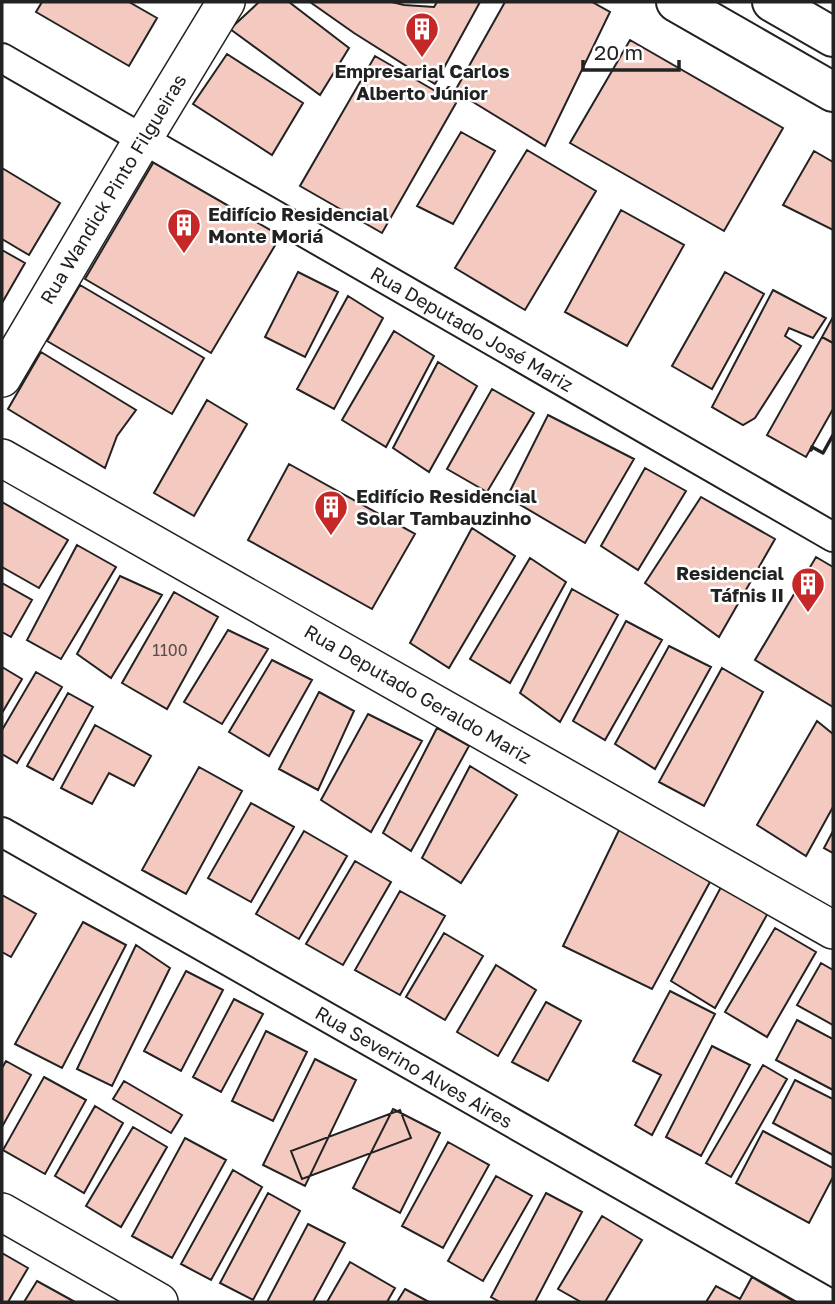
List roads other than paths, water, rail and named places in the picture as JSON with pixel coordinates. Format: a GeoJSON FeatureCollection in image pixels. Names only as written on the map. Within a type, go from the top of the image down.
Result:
{"type":"FeatureCollection","features":[{"type":"Feature","properties":{"kind":"main road"},"geometry":{"type":"LineString","coordinates":[[676,2],[833,92]]}},
{"type":"Feature","properties":{"kind":"main road"},"geometry":{"type":"LineString","coordinates":[[773,2],[833,37]]}},
{"type":"Feature","properties":{"kind":"street","name":"Rua Wandick Pinto Filgueiras"},"geometry":{"type":"LineString","coordinates":[[2,378],[226,2]]}},
{"type":"Feature","properties":{"kind":"street","name":"Rua Deputado José Mariz"},"geometry":{"type":"LineString","coordinates":[[2,58],[833,537]]}},
{"type":"Feature","properties":{"kind":"street","name":"Rua Deputado Geraldo Mariz"},"geometry":{"type":"LineString","coordinates":[[2,458],[833,930]]}},
{"type":"Feature","properties":{"kind":"street","name":"Rua Severino Alves Aires"},"geometry":{"type":"LineString","coordinates":[[2,832],[827,1302]]}},
{"type":"Feature","properties":{"kind":"street"},"geometry":{"type":"LineString","coordinates":[[2,1212],[159,1302]]}},
{"type":"Feature","properties":{"kind":"place","name":"Empresarial Carlos Alberto Júnior"},"geometry":{"type":"Point","coordinates":[422,59]}},
{"type":"Feature","properties":{"kind":"place","name":"Edifício Residencial Monte Moriá"},"geometry":{"type":"Point","coordinates":[184,255]}},
{"type":"Feature","properties":{"kind":"place","name":"Edifício Residencial Solar Tambauzinho"},"geometry":{"type":"Point","coordinates":[331,537]}},
{"type":"Feature","properties":{"kind":"place","name":"Residencial Táfnis II"},"geometry":{"type":"Point","coordinates":[808,614]}}]}
